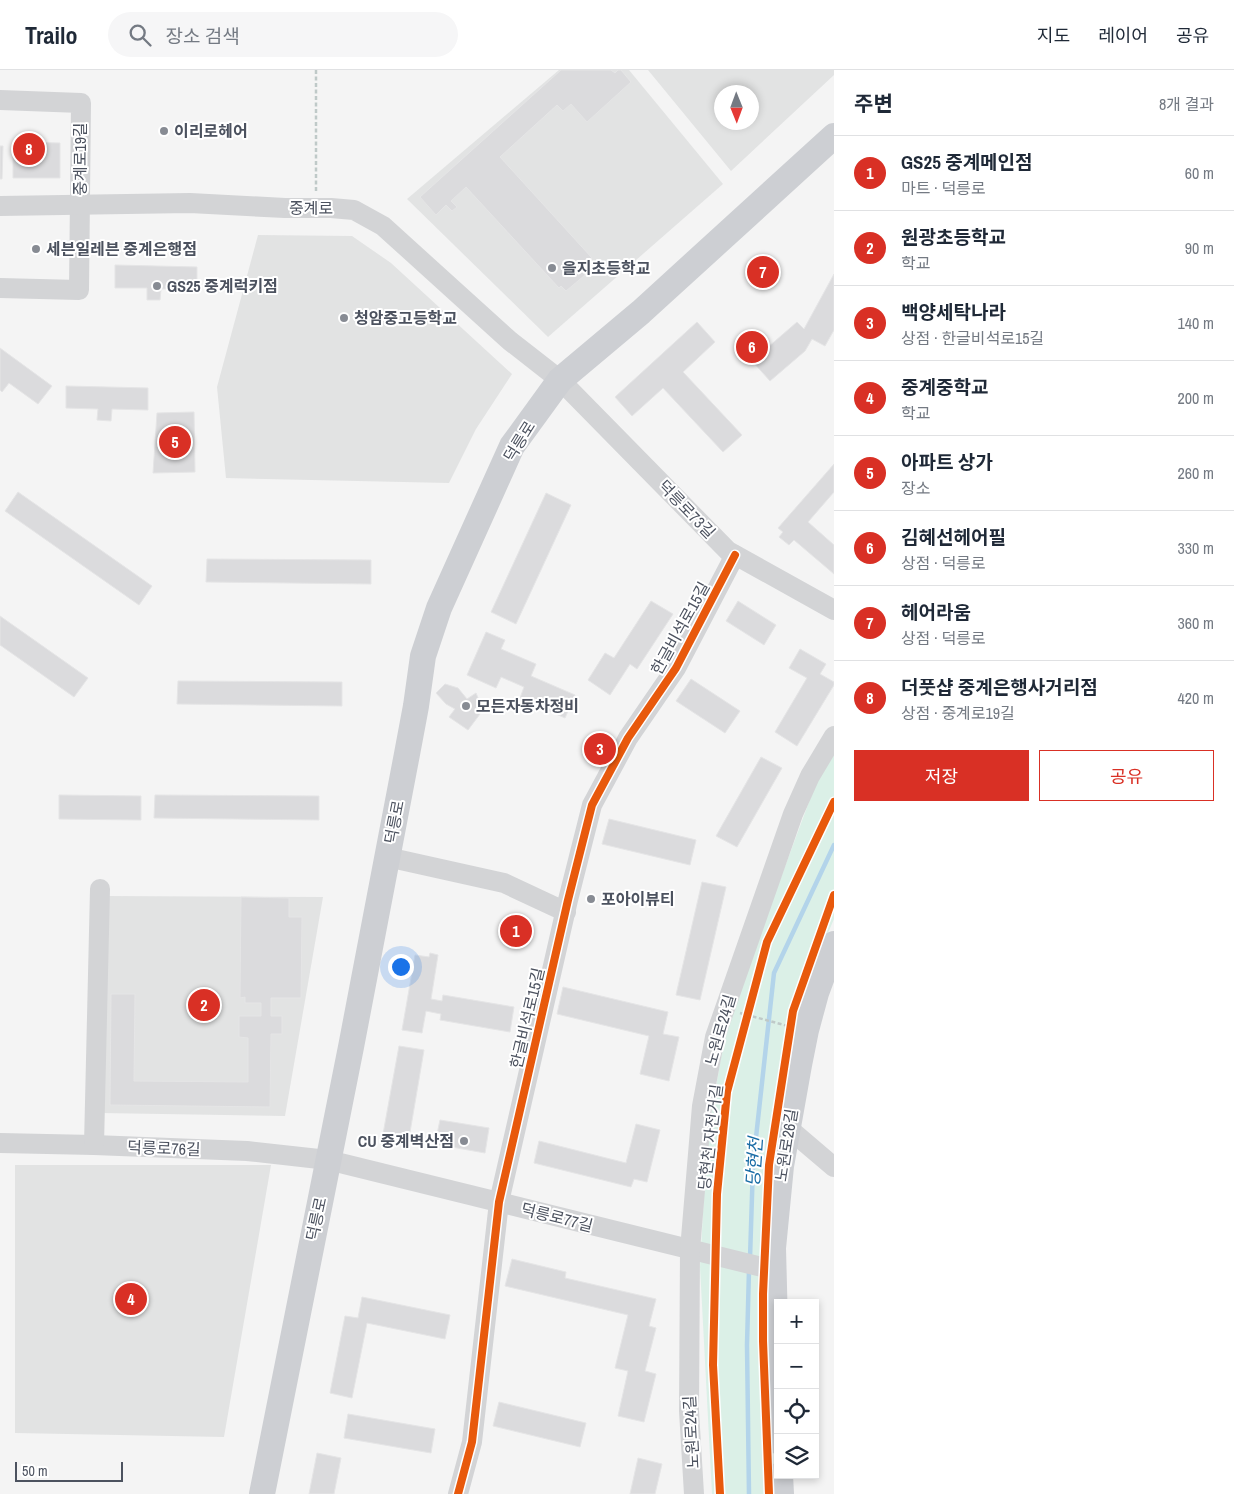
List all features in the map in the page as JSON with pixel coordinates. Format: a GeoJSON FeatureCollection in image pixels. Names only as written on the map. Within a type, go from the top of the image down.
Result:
{"type":"FeatureCollection","features":[{"type":"Feature","properties":{"kind":"main road","name":"덕릉로"},"geometry":{"type":"LineString","coordinates":[[262,1494],[416,706],[422,656],[439,608],[512,446],[560,380],[648,306],[834,136]]}},
{"type":"Feature","properties":{"kind":"main road","name":"노원로26길"},"geometry":{"type":"LineString","coordinates":[[778,1434],[770,1270],[780,1175],[799,1065],[796,1030],[816,993],[834,944]]}},
{"type":"Feature","properties":{"kind":"main road"},"geometry":{"type":"LineString","coordinates":[[780,1479],[781,1494]]}},
{"type":"Feature","properties":{"kind":"street","name":"중계로19길"},"geometry":{"type":"LineString","coordinates":[[0,100],[80,103],[80,205]]}},
{"type":"Feature","properties":{"kind":"street","name":"중계로"},"geometry":{"type":"LineString","coordinates":[[0,206],[190,203],[354,210],[383,226],[510,341],[560,380]]}},
{"type":"Feature","properties":{"kind":"street"},"geometry":{"type":"LineString","coordinates":[[0,288],[79,290],[80,205]]}},
{"type":"Feature","properties":{"kind":"street","name":"덕릉로73길"},"geometry":{"type":"LineString","coordinates":[[560,380],[728,551],[834,610]]}},
{"type":"Feature","properties":{"kind":"street","name":"한글비석로15길"},"geometry":{"type":"LineString","coordinates":[[458,1494],[472,1442],[499,1202],[592,805],[628,738],[676,668],[735,555]]}},
{"type":"Feature","properties":{"kind":"street","name":"노원로24길"},"geometry":{"type":"LineString","coordinates":[[694,1494],[689,1411],[694,1251],[702,1106],[715,1037],[793,814],[810,776],[834,736]]}},
{"type":"Feature","properties":{"kind":"street","name":"덕릉로"},"geometry":{"type":"LineString","coordinates":[[387,856],[504,883],[566,912]]}},
{"type":"Feature","properties":{"kind":"street"},"geometry":{"type":"LineString","coordinates":[[94,1145],[100,889]]}},
{"type":"Feature","properties":{"kind":"street"},"geometry":{"type":"LineString","coordinates":[[788,1128],[834,1168]]}},
{"type":"Feature","properties":{"kind":"street","name":"덕릉로76길"},"geometry":{"type":"LineString","coordinates":[[0,1143],[247,1151],[328,1160]]}},
{"type":"Feature","properties":{"kind":"street","name":"덕릉로77길"},"geometry":{"type":"LineString","coordinates":[[328,1160],[770,1270]]}},
{"type":"Feature","properties":{"kind":"path"},"geometry":{"type":"LineString","coordinates":[[316,70],[316,208]]}},
{"type":"Feature","properties":{"kind":"path"},"geometry":{"type":"LineString","coordinates":[[744,1026],[750,1008]]}},
{"type":"Feature","properties":{"kind":"path"},"geometry":{"type":"LineString","coordinates":[[725,1009],[796,1030]]}},
{"type":"Feature","properties":{"kind":"shaded area","name":"을지초등학교"},"geometry":{"type":"Polygon","coordinates":[[[559,70],[629,70],[723,184],[548,337],[407,199],[559,70]]]}},
{"type":"Feature","properties":{"kind":"shaded area"},"geometry":{"type":"Polygon","coordinates":[[[648,70],[834,70],[834,75],[731,171],[648,70]]]}},
{"type":"Feature","properties":{"kind":"shaded area","name":"청암중고등학교"},"geometry":{"type":"Polygon","coordinates":[[[258,235],[352,236],[391,263],[512,374],[476,429],[449,483],[226,478],[217,387],[258,235]]]}},
{"type":"Feature","properties":{"kind":"shaded area"},"geometry":{"type":"Polygon","coordinates":[[[107,896],[323,897],[285,1116],[100,1113],[107,896]]]}},
{"type":"Feature","properties":{"kind":"shaded area"},"geometry":{"type":"Polygon","coordinates":[[[15,1165],[271,1165],[224,1437],[15,1433],[15,1165]]]}},
{"type":"Feature","properties":{"kind":"green space"},"geometry":{"type":"Polygon","coordinates":[[[834,755],[834,919],[813,968],[767,1306],[775,1494],[712,1494],[700,1267],[707,1139],[727,1023],[816,783],[834,755]]]}},
{"type":"Feature","properties":{"kind":"building"},"geometry":{"type":"Polygon","coordinates":[[[561,70],[611,70],[615,73],[621,70],[631,82],[587,122],[571,104],[563,111],[557,105],[500,157],[592,258],[580,270],[585,275],[566,291],[561,286],[559,288],[466,187],[451,201],[457,207],[452,211],[446,205],[436,215],[420,197],[561,70]]]}},
{"type":"Feature","properties":{"kind":"building"},"geometry":{"type":"Polygon","coordinates":[[[13,142],[60,143],[60,178],[13,178],[13,142]]]}},
{"type":"Feature","properties":{"kind":"building"},"geometry":{"type":"Polygon","coordinates":[[[0,146],[3,146],[2,179],[0,179],[0,146]]]}},
{"type":"Feature","properties":{"kind":"building"},"geometry":{"type":"Polygon","coordinates":[[[115,265],[197,267],[197,289],[161,289],[160,300],[147,300],[147,288],[115,288],[115,265]]]}},
{"type":"Feature","properties":{"kind":"building"},"geometry":{"type":"Polygon","coordinates":[[[834,274],[834,330],[825,346],[812,339],[805,351],[770,381],[752,361],[797,322],[804,329],[834,274]]]}},
{"type":"Feature","properties":{"kind":"building"},"geometry":{"type":"Polygon","coordinates":[[[697,322],[715,342],[683,372],[742,435],[723,452],[663,388],[632,416],[615,397],[697,322]]]}},
{"type":"Feature","properties":{"kind":"building"},"geometry":{"type":"Polygon","coordinates":[[[0,348],[52,386],[38,404],[9,383],[2,392],[0,390],[0,348]]]}},
{"type":"Feature","properties":{"kind":"building"},"geometry":{"type":"Polygon","coordinates":[[[66,386],[148,388],[148,410],[112,409],[111,421],[97,420],[98,409],[66,408],[66,386]]]}},
{"type":"Feature","properties":{"kind":"building"},"geometry":{"type":"Polygon","coordinates":[[[194,412],[195,472],[153,473],[157,413],[194,412]]]}},
{"type":"Feature","properties":{"kind":"building"},"geometry":{"type":"Polygon","coordinates":[[[834,464],[834,492],[808,522],[834,545],[834,574],[794,540],[789,545],[779,537],[783,532],[778,528],[834,464]]]}},
{"type":"Feature","properties":{"kind":"building"},"geometry":{"type":"Polygon","coordinates":[[[18,492],[152,586],[139,605],[5,511],[18,492]]]}},
{"type":"Feature","properties":{"kind":"building"},"geometry":{"type":"Polygon","coordinates":[[[546,493],[571,505],[516,624],[491,612],[546,493]]]}},
{"type":"Feature","properties":{"kind":"building"},"geometry":{"type":"Polygon","coordinates":[[[207,559],[371,560],[371,584],[206,582],[207,559]]]}},
{"type":"Feature","properties":{"kind":"building"},"geometry":{"type":"Polygon","coordinates":[[[651,601],[673,614],[637,669],[630,664],[610,695],[588,680],[605,653],[614,658],[651,601]]]}},
{"type":"Feature","properties":{"kind":"building"},"geometry":{"type":"Polygon","coordinates":[[[738,601],[776,625],[764,645],[726,621],[738,601]]]}},
{"type":"Feature","properties":{"kind":"building"},"geometry":{"type":"Polygon","coordinates":[[[0,616],[88,678],[74,697],[0,645],[0,616]]]}},
{"type":"Feature","properties":{"kind":"building"},"geometry":{"type":"Polygon","coordinates":[[[486,632],[505,640],[501,649],[536,664],[531,676],[575,695],[565,718],[520,698],[524,687],[501,677],[496,688],[467,675],[486,632]]]}},
{"type":"Feature","properties":{"kind":"building"},"geometry":{"type":"Polygon","coordinates":[[[800,649],[826,664],[820,674],[834,682],[834,685],[797,746],[775,732],[807,678],[789,668],[800,649]]]}},
{"type":"Feature","properties":{"kind":"building"},"geometry":{"type":"Polygon","coordinates":[[[691,679],[740,711],[725,733],[676,701],[691,679]]]}},
{"type":"Feature","properties":{"kind":"building"},"geometry":{"type":"Polygon","coordinates":[[[178,681],[342,682],[342,706],[177,704],[178,681]]]}},
{"type":"Feature","properties":{"kind":"building","name":"모든자동차정비"},"geometry":{"type":"Polygon","coordinates":[[[445,684],[458,688],[467,699],[476,693],[483,710],[468,730],[449,717],[455,709],[446,704],[436,693],[445,684]]]}},
{"type":"Feature","properties":{"kind":"building"},"geometry":{"type":"Polygon","coordinates":[[[599,735],[613,741],[601,764],[587,756],[599,735]]]}},
{"type":"Feature","properties":{"kind":"building"},"geometry":{"type":"Polygon","coordinates":[[[761,757],[782,768],[737,847],[716,836],[761,757]]]}},
{"type":"Feature","properties":{"kind":"building"},"geometry":{"type":"Polygon","coordinates":[[[59,795],[141,796],[141,820],[59,819],[59,795]]]}},
{"type":"Feature","properties":{"kind":"building"},"geometry":{"type":"Polygon","coordinates":[[[155,795],[319,796],[319,820],[154,818],[155,795]]]}},
{"type":"Feature","properties":{"kind":"building"},"geometry":{"type":"Polygon","coordinates":[[[609,819],[696,840],[690,865],[602,844],[609,819]]]}},
{"type":"Feature","properties":{"kind":"building"},"geometry":{"type":"Polygon","coordinates":[[[702,882],[726,887],[700,1000],[676,995],[702,882]]]}},
{"type":"Feature","properties":{"kind":"building"},"geometry":{"type":"Polygon","coordinates":[[[241,897],[289,898],[289,917],[302,917],[301,998],[271,998],[271,1016],[282,1016],[282,1034],[271,1034],[270,1107],[110,1105],[111,994],[135,994],[134,1081],[248,1082],[248,1038],[239,1037],[239,1016],[261,1016],[261,1003],[245,1003],[245,997],[240,998],[241,897]]]}},
{"type":"Feature","properties":{"kind":"building"},"geometry":{"type":"Polygon","coordinates":[[[430,953],[438,955],[431,999],[442,1001],[443,995],[514,1007],[510,1032],[440,1020],[441,1014],[426,1011],[422,1033],[402,1030],[415,955],[429,957],[430,953]]]}},
{"type":"Feature","properties":{"kind":"building"},"geometry":{"type":"Polygon","coordinates":[[[563,987],[668,1012],[663,1034],[679,1037],[669,1081],[640,1074],[649,1036],[557,1014],[563,987]]]}},
{"type":"Feature","properties":{"kind":"building"},"geometry":{"type":"Polygon","coordinates":[[[399,1046],[424,1050],[409,1138],[383,1134],[399,1046]]]}},
{"type":"Feature","properties":{"kind":"building"},"geometry":{"type":"Polygon","coordinates":[[[440,1120],[489,1128],[485,1153],[435,1144],[440,1120]]]}},
{"type":"Feature","properties":{"kind":"building"},"geometry":{"type":"Polygon","coordinates":[[[636,1124],[660,1130],[647,1182],[634,1179],[631,1187],[534,1163],[539,1141],[626,1163],[636,1124]]]}},
{"type":"Feature","properties":{"kind":"building"},"geometry":{"type":"Polygon","coordinates":[[[512,1259],[566,1272],[565,1278],[656,1299],[649,1326],[656,1328],[645,1371],[656,1374],[644,1422],[618,1416],[628,1371],[615,1368],[628,1315],[505,1286],[512,1259]]]}},
{"type":"Feature","properties":{"kind":"building"},"geometry":{"type":"Polygon","coordinates":[[[362,1297],[450,1315],[445,1339],[367,1323],[352,1398],[330,1393],[345,1316],[358,1318],[362,1297]]]}},
{"type":"Feature","properties":{"kind":"building"},"geometry":{"type":"Polygon","coordinates":[[[499,1402],[586,1423],[580,1447],[493,1426],[499,1402]]]}},
{"type":"Feature","properties":{"kind":"building"},"geometry":{"type":"Polygon","coordinates":[[[348,1414],[435,1429],[431,1453],[344,1438],[348,1414]]]}},
{"type":"Feature","properties":{"kind":"building"},"geometry":{"type":"Polygon","coordinates":[[[317,1453],[341,1458],[334,1494],[309,1494],[317,1453]]]}},
{"type":"Feature","properties":{"kind":"building"},"geometry":{"type":"Polygon","coordinates":[[[638,1458],[662,1464],[655,1494],[630,1494],[638,1458]]]}},
{"type":"Feature","properties":{"kind":"waterway","name":"당현천"},"geometry":{"type":"LineString","coordinates":[[750,1258],[753,1165],[774,973],[834,845]]}},
{"type":"Feature","properties":{"kind":"waterway","name":"당현천"},"geometry":{"type":"LineString","coordinates":[[749,1270],[747,1345],[749,1494]]}},
{"type":"Feature","properties":{"kind":"cycle path"},"geometry":{"type":"LineString","coordinates":[[458,1494],[472,1442],[499,1202],[568,900],[592,805],[628,738],[676,668],[735,555]]}},
{"type":"Feature","properties":{"kind":"cycle path","name":"당현천 자전거길"},"geometry":{"type":"LineString","coordinates":[[720,1494],[713,1365],[717,1194],[727,1092],[767,942],[834,802]]}},
{"type":"Feature","properties":{"kind":"cycle path"},"geometry":{"type":"LineString","coordinates":[[769,1494],[763,1341],[763,1294],[769,1165],[793,1011],[834,895]]}},
{"type":"Feature","properties":{"kind":"place","name":"이리로헤어"},"geometry":{"type":"Point","coordinates":[164,131]}},
{"type":"Feature","properties":{"kind":"place","name":"더풋샵 중계은행사거리점"},"geometry":{"type":"Point","coordinates":[29,149]}},
{"type":"Feature","properties":{"kind":"place","name":"세븐일레븐 중계은행점"},"geometry":{"type":"Point","coordinates":[36,249]}},
{"type":"Feature","properties":{"kind":"place","name":"을지초등학교"},"geometry":{"type":"Point","coordinates":[552,268]}},
{"type":"Feature","properties":{"kind":"place","name":"헤어라움"},"geometry":{"type":"Point","coordinates":[763,272]}},
{"type":"Feature","properties":{"kind":"place","name":"GS25 중계럭키점"},"geometry":{"type":"Point","coordinates":[157,286]}},
{"type":"Feature","properties":{"kind":"place","name":"청암중고등학교"},"geometry":{"type":"Point","coordinates":[344,318]}},
{"type":"Feature","properties":{"kind":"place","name":"김혜선헤어필"},"geometry":{"type":"Point","coordinates":[752,347]}},
{"type":"Feature","properties":{"kind":"place","name":"아파트 상가"},"geometry":{"type":"Point","coordinates":[175,442]}},
{"type":"Feature","properties":{"kind":"place","name":"모든자동차정비"},"geometry":{"type":"Point","coordinates":[466,706]}},
{"type":"Feature","properties":{"kind":"place","name":"백양세탁나라"},"geometry":{"type":"Point","coordinates":[600,749]}},
{"type":"Feature","properties":{"kind":"place","name":"포아이뷰티"},"geometry":{"type":"Point","coordinates":[591,899]}},
{"type":"Feature","properties":{"kind":"place","name":"GS25 중계메인점"},"geometry":{"type":"Point","coordinates":[516,931]}},
{"type":"Feature","properties":{"kind":"place","name":"원광초등학교"},"geometry":{"type":"Point","coordinates":[204,1005]}},
{"type":"Feature","properties":{"kind":"place","name":"CU 중계벽산점"},"geometry":{"type":"Point","coordinates":[464,1141]}},
{"type":"Feature","properties":{"kind":"place","name":"중계중학교"},"geometry":{"type":"Point","coordinates":[131,1299]}}]}
